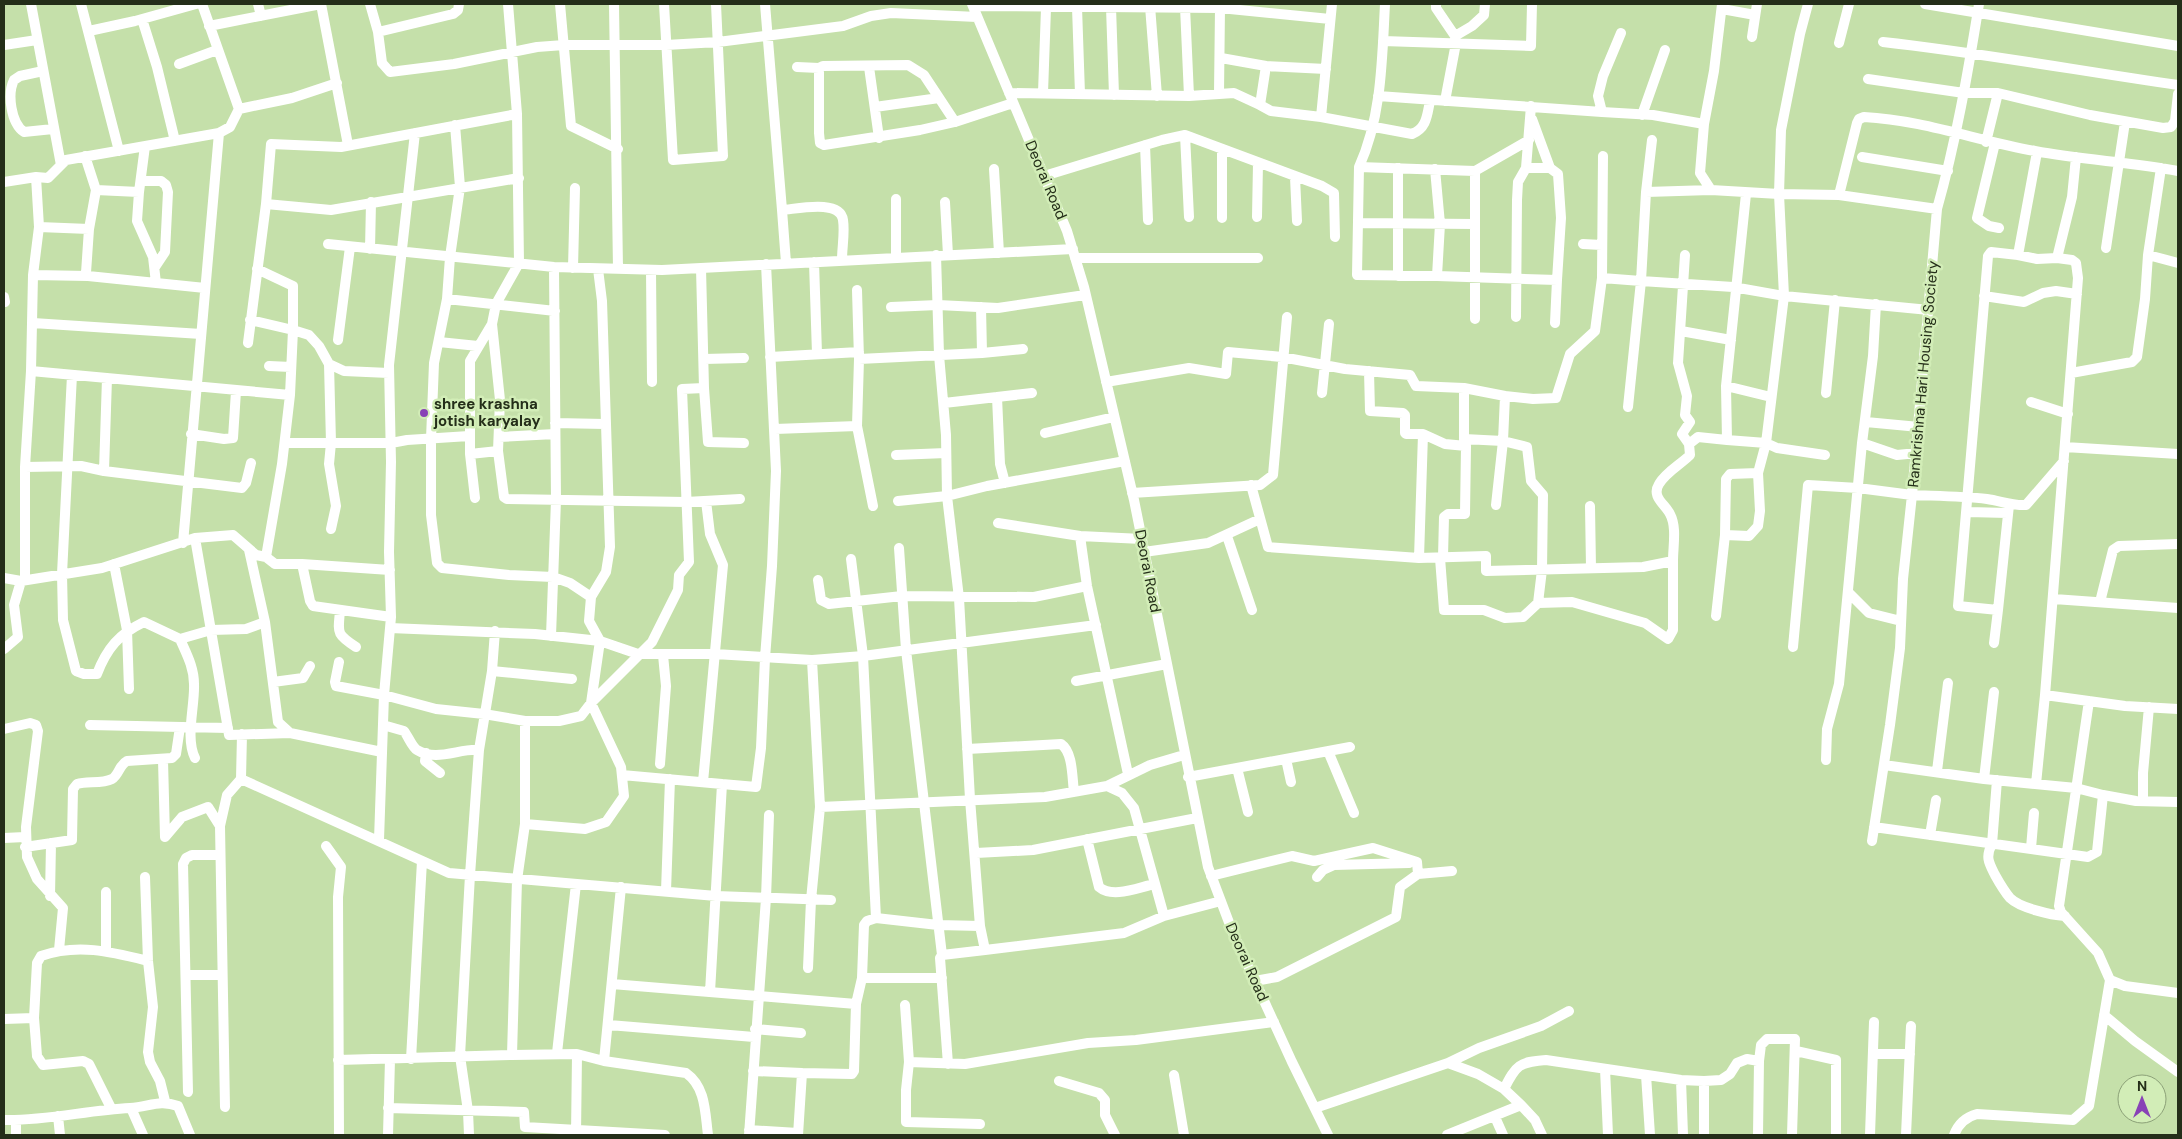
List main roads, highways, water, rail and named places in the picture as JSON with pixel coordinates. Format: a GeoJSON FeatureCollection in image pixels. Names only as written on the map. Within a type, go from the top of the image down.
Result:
{"type":"FeatureCollection","features":[{"type":"Feature","properties":{"kind":"place","name":"shree krashna jotish karyalay"},"geometry":{"type":"Point","coordinates":[424,413]}}]}
